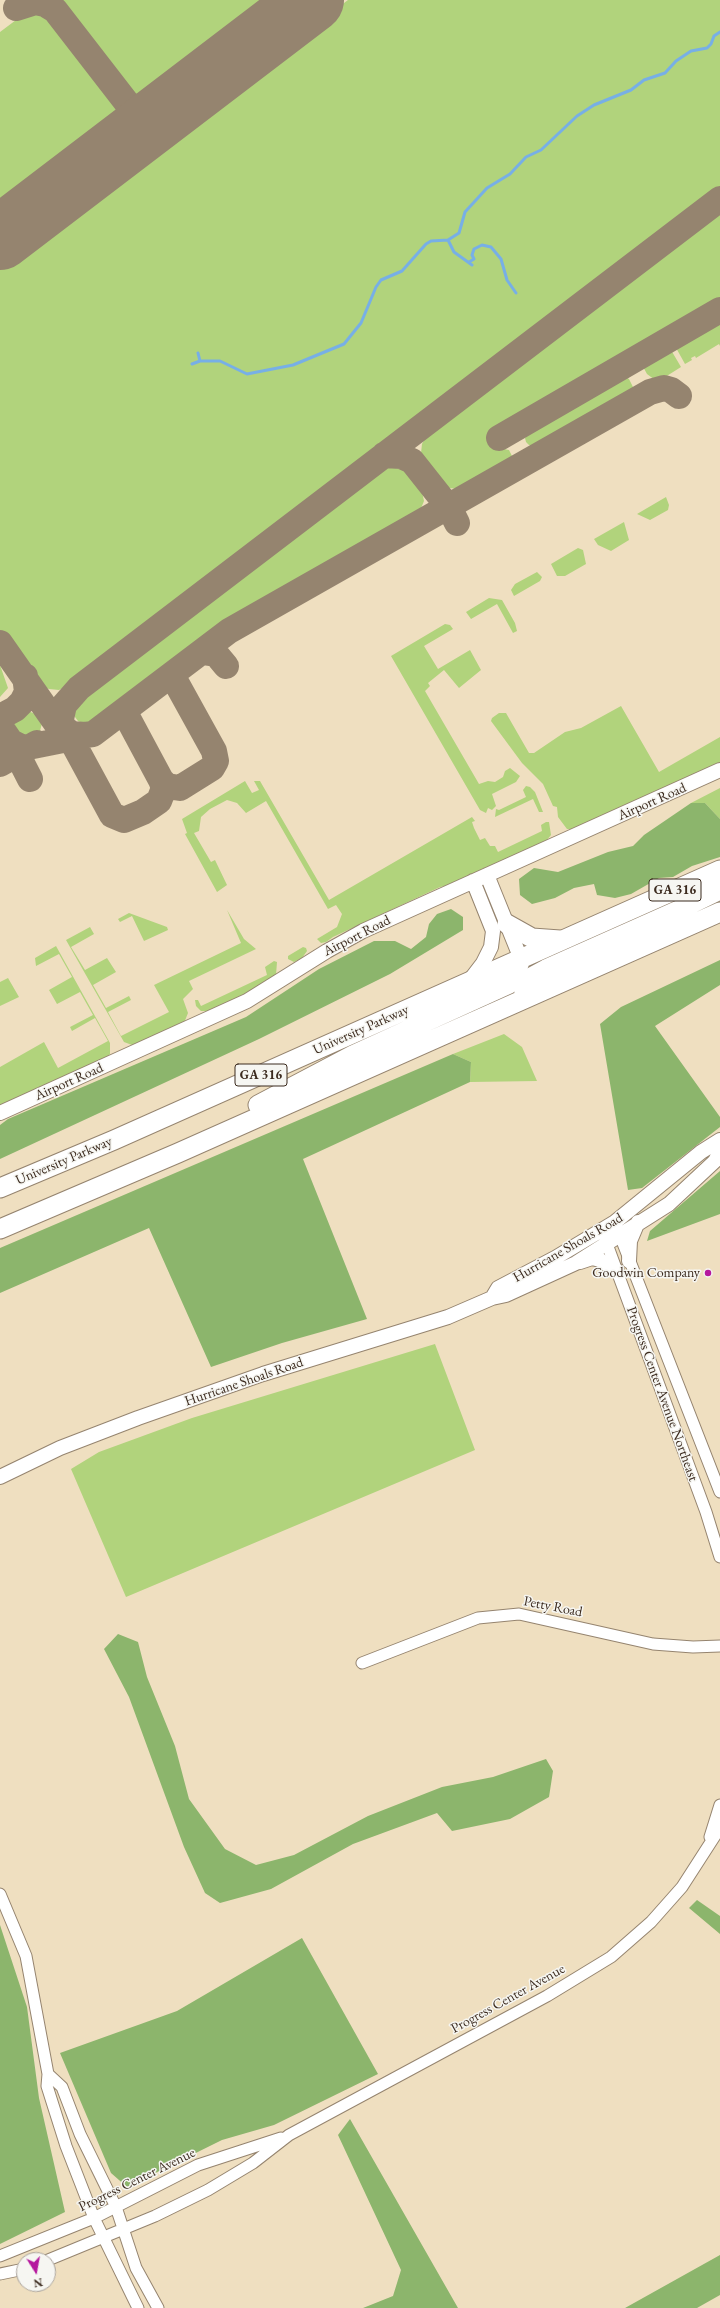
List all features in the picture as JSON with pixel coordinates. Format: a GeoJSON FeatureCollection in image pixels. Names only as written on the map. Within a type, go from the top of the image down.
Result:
{"type":"FeatureCollection","features":[{"type":"Feature","properties":{"kind":"highway","name":"University Parkway"},"geometry":{"type":"LineString","coordinates":[[0,1188],[122,1136],[720,870]]}},
{"type":"Feature","properties":{"kind":"highway"},"geometry":{"type":"LineString","coordinates":[[522,1000],[526,987],[533,976],[720,890]]}},
{"type":"Feature","properties":{"kind":"highway","name":"GA 316"},"geometry":{"type":"LineString","coordinates":[[0,1228],[178,1153],[720,912]]}},
{"type":"Feature","properties":{"kind":"highway"},"geometry":{"type":"LineString","coordinates":[[507,924],[523,935],[532,938],[565,939]]}},
{"type":"Feature","properties":{"kind":"highway"},"geometry":{"type":"LineString","coordinates":[[178,1153],[214,1129],[353,1055],[509,984],[521,959]]}},
{"type":"Feature","properties":{"kind":"street","name":"Airport Road"},"geometry":{"type":"LineString","coordinates":[[0,1113],[234,1008],[357,934],[720,770]]}},
{"type":"Feature","properties":{"kind":"street"},"geometry":{"type":"LineString","coordinates":[[498,902],[499,886],[511,865]]}},
{"type":"Feature","properties":{"kind":"street"},"geometry":{"type":"LineString","coordinates":[[487,875],[521,959]]}},
{"type":"Feature","properties":{"kind":"street"},"geometry":{"type":"LineString","coordinates":[[466,983],[483,963],[491,947],[493,931],[473,881]]}},
{"type":"Feature","properties":{"kind":"street","name":"Hurricane Shoals Road"},"geometry":{"type":"LineString","coordinates":[[0,1477],[60,1448],[138,1418],[263,1374],[448,1317],[492,1298],[506,1296],[576,1263],[701,1152],[720,1140]]}},
{"type":"Feature","properties":{"kind":"street","name":"Hurricane Shoals Road"},"geometry":{"type":"LineString","coordinates":[[617,1228],[638,1222],[669,1204],[715,1161],[720,1152]]}},
{"type":"Feature","properties":{"kind":"street"},"geometry":{"type":"LineString","coordinates":[[630,1261],[630,1241],[638,1222]]}},
{"type":"Feature","properties":{"kind":"street","name":"Progress Center Avenue Northeast"},"geometry":{"type":"LineString","coordinates":[[617,1228],[720,1492]]}},
{"type":"Feature","properties":{"kind":"street","name":"Hurricane Shoals Road"},"geometry":{"type":"LineString","coordinates":[[492,1298],[498,1288],[604,1237]]}},
{"type":"Feature","properties":{"kind":"street","name":"Progress Center Avenue Northeast"},"geometry":{"type":"LineString","coordinates":[[604,1237],[706,1512],[720,1557]]}},
{"type":"Feature","properties":{"kind":"street"},"geometry":{"type":"LineString","coordinates":[[576,1263],[592,1258],[607,1264],[617,1271]]}},
{"type":"Feature","properties":{"kind":"street","name":"Petty Road"},"geometry":{"type":"LineString","coordinates":[[362,1662],[478,1618],[519,1614],[653,1644],[693,1647],[720,1646]]}},
{"type":"Feature","properties":{"kind":"street"},"geometry":{"type":"LineString","coordinates":[[707,1846],[720,1805]]}},
{"type":"Feature","properties":{"kind":"street"},"geometry":{"type":"LineString","coordinates":[[707,1846],[720,1828]]}},
{"type":"Feature","properties":{"kind":"street","name":"Progress Center Avenue"},"geometry":{"type":"LineString","coordinates":[[56,2256],[102,2236],[155,2216],[208,2190],[253,2163],[289,2136],[547,1996],[612,1957],[651,1922],[682,1887],[707,1846]]}},
{"type":"Feature","properties":{"kind":"street"},"geometry":{"type":"LineString","coordinates":[[0,1894],[26,1956],[48,2074],[48,2086],[62,2133],[94,2218],[138,2308]]}},
{"type":"Feature","properties":{"kind":"street"},"geometry":{"type":"LineString","coordinates":[[48,2074],[62,2087],[80,2134],[116,2207],[136,2268],[158,2308]]}},
{"type":"Feature","properties":{"kind":"street","name":"Progress Center Avenue"},"geometry":{"type":"LineString","coordinates":[[0,2256],[94,2218],[198,2165],[289,2136]]}},
{"type":"Feature","properties":{"kind":"street"},"geometry":{"type":"LineString","coordinates":[[0,2274],[16,2271]]}},
{"type":"Feature","properties":{"kind":"green space"},"geometry":{"type":"Polygon","coordinates":[[[62,0],[277,0],[147,100],[142,101],[135,98],[62,0]]]}},
{"type":"Feature","properties":{"kind":"green space"},"geometry":{"type":"Polygon","coordinates":[[[348,0],[720,0],[720,190],[75,681],[59,690],[43,687],[0,630],[0,265],[348,0]]]}},
{"type":"Feature","properties":{"kind":"green space"},"geometry":{"type":"Polygon","coordinates":[[[38,12],[45,14],[55,24],[120,109],[120,118],[0,210],[0,32],[24,14],[38,12]]]}},
{"type":"Feature","properties":{"kind":"green space"},"geometry":{"type":"Polygon","coordinates":[[[720,210],[720,303],[709,307],[646,345],[653,358],[671,350],[681,367],[662,379],[655,380],[647,374],[635,352],[495,431],[502,445],[499,448],[509,450],[512,456],[508,467],[467,490],[449,488],[439,482],[425,462],[421,453],[422,444],[426,436],[720,210]]]}},
{"type":"Feature","properties":{"kind":"green space"},"geometry":{"type":"Polygon","coordinates":[[[720,320],[720,346],[719,344],[696,358],[695,356],[691,358],[692,360],[685,364],[675,346],[720,320]]]}},
{"type":"Feature","properties":{"kind":"green space"},"geometry":{"type":"Polygon","coordinates":[[[624,376],[629,379],[634,389],[628,398],[540,448],[529,445],[526,442],[525,438],[530,431],[624,376]]]}},
{"type":"Feature","properties":{"kind":"green space"},"geometry":{"type":"Polygon","coordinates":[[[391,467],[408,471],[421,487],[424,501],[417,518],[213,634],[96,722],[88,725],[78,721],[72,713],[78,699],[360,485],[384,468],[391,467]]]}},
{"type":"Feature","properties":{"kind":"green space"},"geometry":{"type":"Polygon","coordinates":[[[666,497],[669,505],[668,510],[650,520],[637,514],[666,497]]]}},
{"type":"Feature","properties":{"kind":"green space"},"geometry":{"type":"Polygon","coordinates":[[[624,522],[629,540],[611,551],[598,545],[594,539],[624,522]]]}},
{"type":"Feature","properties":{"kind":"green space"},"geometry":{"type":"Polygon","coordinates":[[[578,548],[583,550],[586,564],[565,576],[557,576],[551,564],[578,548]]]}},
{"type":"Feature","properties":{"kind":"green space"},"geometry":{"type":"Polygon","coordinates":[[[537,572],[542,577],[540,581],[514,596],[511,590],[515,584],[537,572]]]}},
{"type":"Feature","properties":{"kind":"green space"},"geometry":{"type":"Polygon","coordinates":[[[489,598],[502,600],[515,623],[517,631],[513,633],[497,604],[471,619],[466,612],[489,598]]]}},
{"type":"Feature","properties":{"kind":"green space"},"geometry":{"type":"Polygon","coordinates":[[[445,624],[450,625],[453,629],[424,646],[438,669],[470,650],[481,670],[459,688],[444,670],[428,683],[430,686],[425,691],[479,784],[488,781],[495,782],[503,777],[505,771],[510,768],[520,776],[516,782],[492,794],[496,806],[492,810],[488,808],[486,813],[480,810],[391,656],[445,624]]]}},
{"type":"Feature","properties":{"kind":"green space"},"geometry":{"type":"Polygon","coordinates":[[[0,665],[8,688],[0,697],[0,665]]]}},
{"type":"Feature","properties":{"kind":"green space"},"geometry":{"type":"Polygon","coordinates":[[[621,706],[659,772],[720,737],[720,762],[574,829],[567,829],[558,817],[557,807],[553,806],[543,784],[522,763],[491,721],[492,718],[499,713],[506,713],[529,753],[534,753],[565,732],[581,728],[621,706]]]}},
{"type":"Feature","properties":{"kind":"green space"},"geometry":{"type":"Polygon","coordinates":[[[28,711],[38,715],[42,723],[40,731],[27,738],[15,733],[13,727],[16,718],[28,711]]]}},
{"type":"Feature","properties":{"kind":"green space"},"geometry":{"type":"Polygon","coordinates":[[[245,781],[252,793],[259,790],[254,781],[260,781],[329,900],[472,817],[475,821],[472,822],[474,828],[480,840],[485,838],[490,846],[495,846],[498,852],[542,831],[541,825],[546,822],[549,822],[551,835],[546,841],[440,887],[333,937],[326,942],[321,943],[317,939],[337,927],[342,914],[336,905],[328,909],[266,801],[246,813],[237,803],[227,800],[210,809],[201,817],[199,831],[194,833],[211,862],[215,860],[227,885],[217,892],[185,834],[187,833],[182,819],[245,781]]]}},
{"type":"Feature","properties":{"kind":"green space"},"geometry":{"type":"Polygon","coordinates":[[[526,786],[530,787],[535,792],[543,812],[539,812],[533,799],[495,817],[496,809],[499,810],[526,797],[523,790],[526,786]]]}},
{"type":"Feature","properties":{"kind":"green space"},"geometry":{"type":"Polygon","coordinates":[[[720,788],[720,819],[705,803],[691,803],[720,788]]]}},
{"type":"Feature","properties":{"kind":"green space"},"geometry":{"type":"Polygon","coordinates":[[[691,803],[705,803],[720,819],[720,857],[692,866],[673,877],[659,878],[631,894],[615,898],[597,895],[594,884],[574,888],[555,898],[532,904],[520,895],[519,879],[534,868],[558,872],[608,852],[633,846],[644,835],[691,803]]]}},
{"type":"Feature","properties":{"kind":"green space"},"geometry":{"type":"Polygon","coordinates":[[[451,909],[463,917],[463,930],[390,974],[259,1039],[0,1159],[0,1125],[8,1119],[246,1017],[319,969],[374,941],[395,941],[411,949],[426,937],[429,924],[437,914],[451,909]]]}},
{"type":"Feature","properties":{"kind":"green space"},"geometry":{"type":"Polygon","coordinates":[[[227,910],[244,939],[256,949],[189,981],[193,989],[183,999],[188,1013],[184,1023],[132,1045],[124,1042],[66,940],[90,927],[94,934],[71,947],[85,970],[107,958],[116,972],[93,985],[106,1008],[129,996],[131,1000],[108,1012],[121,1036],[169,1012],[154,985],[241,943],[227,910]]]}},
{"type":"Feature","properties":{"kind":"green space"},"geometry":{"type":"Polygon","coordinates":[[[129,913],[167,927],[168,930],[144,941],[132,916],[120,922],[118,919],[129,913]]]}},
{"type":"Feature","properties":{"kind":"green space"},"geometry":{"type":"Polygon","coordinates":[[[56,946],[110,1043],[110,1054],[107,1057],[0,1105],[0,1067],[44,1042],[58,1068],[108,1041],[95,1018],[72,1031],[70,1027],[93,1015],[80,992],[57,1004],[49,990],[72,977],[59,954],[36,966],[35,958],[56,946]]]}},
{"type":"Feature","properties":{"kind":"green space"},"geometry":{"type":"Polygon","coordinates":[[[303,947],[306,948],[307,951],[302,958],[294,962],[288,959],[288,956],[303,947]]]}},
{"type":"Feature","properties":{"kind":"green space"},"geometry":{"type":"Polygon","coordinates":[[[720,960],[720,985],[655,1026],[720,1117],[720,1127],[642,1188],[628,1190],[600,1024],[621,1007],[720,960]]]}},
{"type":"Feature","properties":{"kind":"green space"},"geometry":{"type":"Polygon","coordinates":[[[274,961],[277,962],[276,975],[253,990],[210,1011],[201,1011],[196,1006],[195,1000],[198,1000],[201,1006],[267,975],[265,967],[274,961]]]}},
{"type":"Feature","properties":{"kind":"green space"},"geometry":{"type":"Polygon","coordinates":[[[8,978],[19,997],[0,1006],[0,982],[8,978]]]}},
{"type":"Feature","properties":{"kind":"green space"},"geometry":{"type":"Polygon","coordinates":[[[504,1034],[522,1047],[537,1081],[470,1082],[471,1062],[453,1054],[504,1034]]]}},
{"type":"Feature","properties":{"kind":"green space"},"geometry":{"type":"Polygon","coordinates":[[[453,1054],[471,1062],[470,1082],[303,1159],[367,1319],[282,1343],[211,1367],[149,1228],[0,1293],[0,1248],[453,1054]]]}},
{"type":"Feature","properties":{"kind":"green space"},"geometry":{"type":"Polygon","coordinates":[[[720,1171],[720,1214],[647,1241],[650,1231],[720,1171]]]}},
{"type":"Feature","properties":{"kind":"green space"},"geometry":{"type":"Polygon","coordinates":[[[435,1344],[475,1450],[126,1597],[71,1469],[99,1452],[192,1418],[435,1344]]]}},
{"type":"Feature","properties":{"kind":"green space"},"geometry":{"type":"Polygon","coordinates":[[[118,1634],[138,1642],[147,1677],[175,1746],[189,1799],[225,1849],[256,1865],[294,1855],[368,1816],[442,1787],[493,1777],[546,1759],[553,1771],[549,1797],[510,1819],[452,1831],[437,1813],[353,1844],[271,1889],[220,1903],[205,1893],[184,1847],[129,1697],[104,1649],[118,1634]]]}},
{"type":"Feature","properties":{"kind":"green space"},"geometry":{"type":"Polygon","coordinates":[[[697,1900],[720,1916],[720,1934],[689,1908],[697,1900]]]}},
{"type":"Feature","properties":{"kind":"green space"},"geometry":{"type":"Polygon","coordinates":[[[0,1925],[27,2007],[39,2098],[65,2212],[0,2244],[0,1925]]]}},
{"type":"Feature","properties":{"kind":"green space"},"geometry":{"type":"Polygon","coordinates":[[[302,1938],[378,2074],[274,2125],[222,2140],[127,2187],[111,2173],[60,2053],[177,2011],[302,1938]]]}},
{"type":"Feature","properties":{"kind":"green space"},"geometry":{"type":"Polygon","coordinates":[[[350,2119],[458,2308],[363,2308],[393,2296],[401,2270],[338,2135],[350,2119]]]}},
{"type":"Feature","properties":{"kind":"green space"},"geometry":{"type":"Polygon","coordinates":[[[720,2255],[720,2295],[697,2308],[625,2308],[720,2255]]]}},
{"type":"Feature","properties":{"kind":"waterway"},"geometry":{"type":"LineString","coordinates":[[192,364],[200,361],[220,361],[247,374],[293,365],[344,344],[361,323],[376,287],[381,280],[402,271],[426,244],[431,241],[448,240],[459,233],[465,212],[487,188],[510,174],[526,157],[541,150],[577,116],[594,105],[631,90],[644,80],[665,73],[676,61],[691,51],[707,48],[711,44],[714,36],[720,32]]}},
{"type":"Feature","properties":{"kind":"waterway"},"geometry":{"type":"LineString","coordinates":[[448,240],[454,252],[472,265]]}},
{"type":"Feature","properties":{"kind":"waterway"},"geometry":{"type":"LineString","coordinates":[[469,262],[474,259],[472,255],[474,249],[482,245],[491,247],[501,259],[507,280],[516,293]]}},
{"type":"Feature","properties":{"kind":"waterway"},"geometry":{"type":"LineString","coordinates":[[198,353],[200,361]]}},
{"type":"Feature","properties":{"kind":"taxiway"},"geometry":{"type":"LineString","coordinates":[[16,8],[35,2],[45,4],[55,10],[127,103],[131,110],[131,125],[121,146]]}},
{"type":"Feature","properties":{"kind":"taxiway"},"geometry":{"type":"LineString","coordinates":[[127,103],[148,113],[173,106]]}},
{"type":"Feature","properties":{"kind":"taxiway"},"geometry":{"type":"LineString","coordinates":[[64,733],[61,719],[64,705],[79,688],[720,199]]}},
{"type":"Feature","properties":{"kind":"taxiway"},"geometry":{"type":"LineString","coordinates":[[499,438],[720,310]]}},
{"type":"Feature","properties":{"kind":"taxiway"},"geometry":{"type":"LineString","coordinates":[[0,643],[56,723],[72,734],[93,734],[229,631],[650,392],[664,388],[671,390],[679,396]]}},
{"type":"Feature","properties":{"kind":"taxiway"},"geometry":{"type":"LineString","coordinates":[[384,455],[401,456],[412,461],[450,509],[457,523]]}},
{"type":"Feature","properties":{"kind":"taxiway"},"geometry":{"type":"LineString","coordinates":[[202,652],[216,654],[226,666]]}},
{"type":"Feature","properties":{"kind":"taxiway"},"geometry":{"type":"LineString","coordinates":[[124,711],[161,780],[167,786],[180,788],[212,768],[216,761],[214,751],[172,675]]}},
{"type":"Feature","properties":{"kind":"taxiway"},"geometry":{"type":"LineString","coordinates":[[0,717],[15,709],[22,702],[27,692],[25,676]]}},
{"type":"Feature","properties":{"kind":"taxiway"},"geometry":{"type":"LineString","coordinates":[[57,724],[73,743],[112,815],[124,820],[143,812],[159,801],[164,788],[161,780]]}},
{"type":"Feature","properties":{"kind":"taxiway"},"geometry":{"type":"LineString","coordinates":[[0,726],[11,742],[23,748],[83,736]]}},
{"type":"Feature","properties":{"kind":"taxiway"},"geometry":{"type":"LineString","coordinates":[[11,742],[30,779]]}},
{"type":"Feature","properties":{"kind":"taxiway"},"geometry":{"type":"LineString","coordinates":[[0,764],[37,743]]}},
{"type":"Feature","properties":{"kind":"runway"},"geometry":{"type":"LineString","coordinates":[[0,238],[312,0]]}},
{"type":"Feature","properties":{"kind":"place","name":"Goodwin Company"},"geometry":{"type":"Point","coordinates":[708,1273]}}]}
